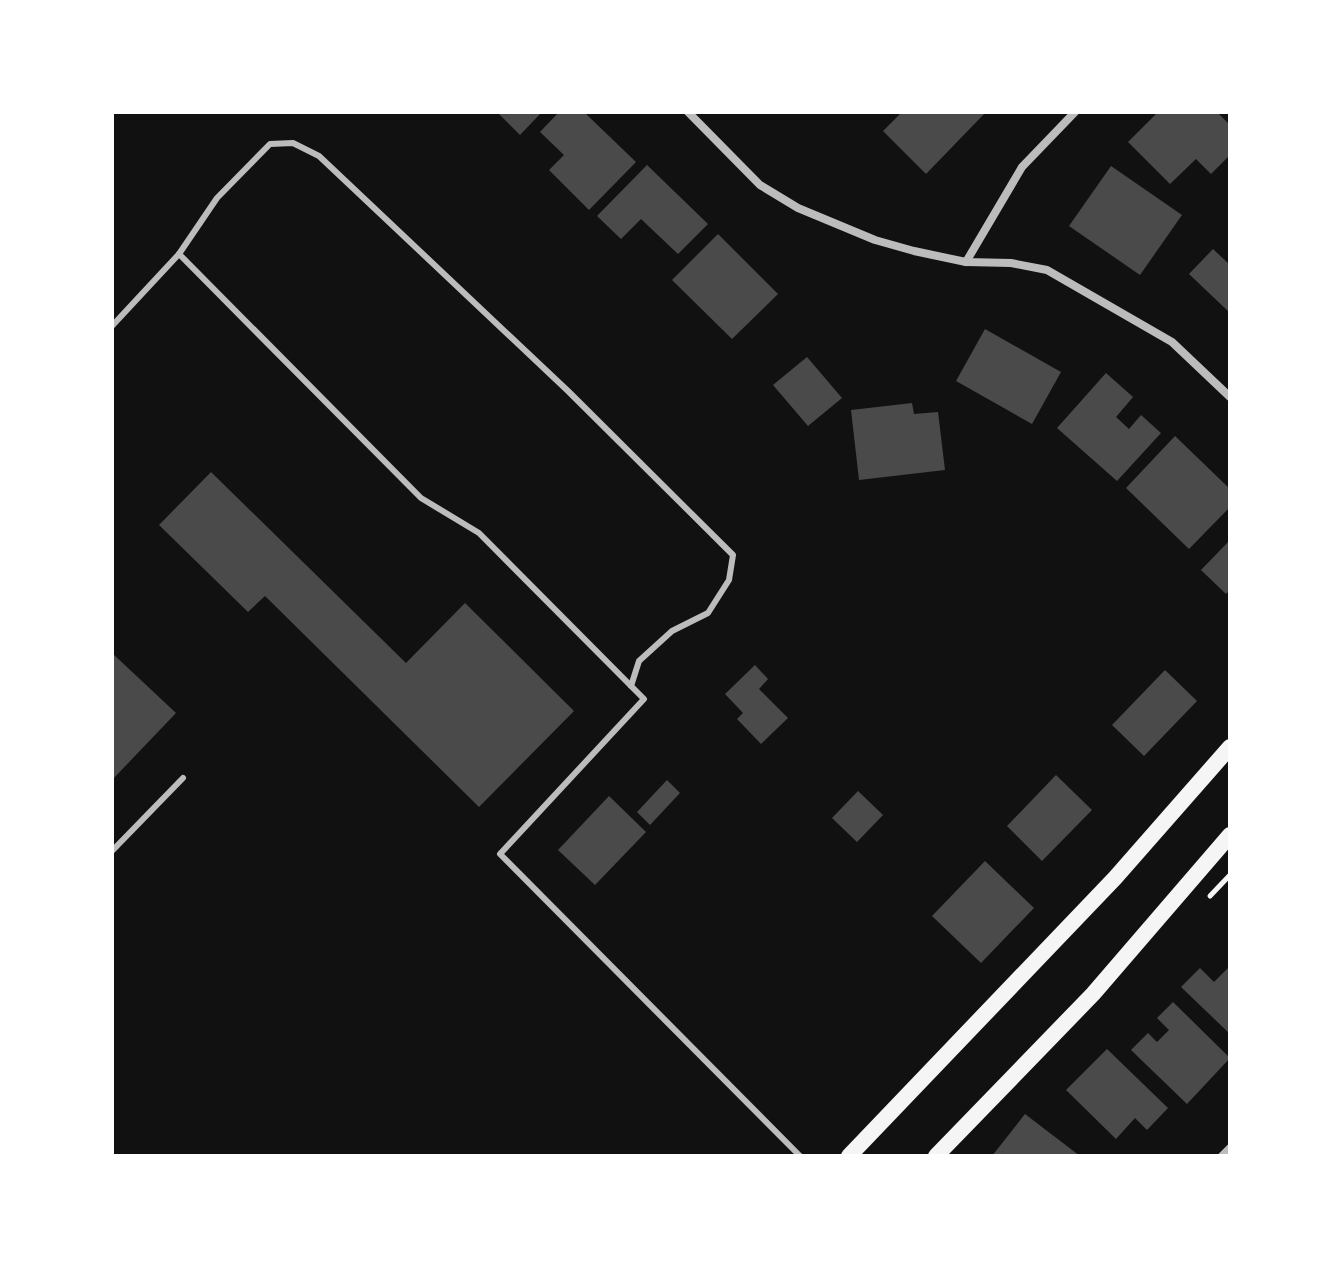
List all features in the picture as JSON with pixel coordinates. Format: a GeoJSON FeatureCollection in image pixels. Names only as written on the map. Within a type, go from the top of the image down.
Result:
{"type":"FeatureCollection","features":[{"type":"Feature","properties":{"kind":"main road"},"geometry":{"type":"LineString","coordinates":[[849,1156],[1115,878],[1230,747]]}},
{"type":"Feature","properties":{"kind":"main road"},"geometry":{"type":"LineString","coordinates":[[936,1156],[1093,994],[1230,835]]}},
{"type":"Feature","properties":{"kind":"street"},"geometry":{"type":"LineString","coordinates":[[688,112],[760,185],[798,208],[875,240],[966,262],[1011,263],[1047,270],[1081,286],[1172,342],[1230,397]]}},
{"type":"Feature","properties":{"kind":"street"},"geometry":{"type":"LineString","coordinates":[[966,262],[1022,167],[1075,112]]}},
{"type":"Feature","properties":{"kind":"street"},"geometry":{"type":"LineString","coordinates":[[1222,1156],[1230,1148]]}},
{"type":"Feature","properties":{"kind":"lane"},"geometry":{"type":"LineString","coordinates":[[112,326],[179,254],[217,198],[270,144],[293,143],[319,156],[568,391],[733,555],[729,580],[708,613],[672,631],[639,661],[631,686]]}},
{"type":"Feature","properties":{"kind":"lane"},"geometry":{"type":"LineString","coordinates":[[179,254],[421,498],[479,533],[644,699],[500,854],[800,1156]]}},
{"type":"Feature","properties":{"kind":"lane"},"geometry":{"type":"LineString","coordinates":[[112,851],[183,778]]}},
{"type":"Feature","properties":{"kind":"building"},"geometry":{"type":"Polygon","coordinates":[[[497,112],[542,112],[520,135],[497,112]]]}},
{"type":"Feature","properties":{"kind":"building"},"geometry":{"type":"Polygon","coordinates":[[[559,112],[584,112],[636,162],[589,210],[549,170],[564,155],[540,132],[559,112]]]}},
{"type":"Feature","properties":{"kind":"building"},"geometry":{"type":"Polygon","coordinates":[[[902,112],[986,112],[926,174],[883,131],[902,112]]]}},
{"type":"Feature","properties":{"kind":"building"},"geometry":{"type":"Polygon","coordinates":[[[1158,112],[1217,112],[1230,125],[1230,155],[1211,174],[1196,159],[1170,184],[1128,142],[1158,112]]]}},
{"type":"Feature","properties":{"kind":"building"},"geometry":{"type":"Polygon","coordinates":[[[647,165],[708,224],[678,254],[641,219],[621,239],[597,216],[647,165]]]}},
{"type":"Feature","properties":{"kind":"building"},"geometry":{"type":"Polygon","coordinates":[[[1111,166],[1182,215],[1140,275],[1069,226],[1111,166]]]}},
{"type":"Feature","properties":{"kind":"building"},"geometry":{"type":"Polygon","coordinates":[[[718,234],[778,294],[732,339],[672,280],[718,234]]]}},
{"type":"Feature","properties":{"kind":"building"},"geometry":{"type":"Polygon","coordinates":[[[1213,249],[1230,265],[1230,313],[1189,274],[1213,249]]]}},
{"type":"Feature","properties":{"kind":"building"},"geometry":{"type":"Polygon","coordinates":[[[985,329],[1061,372],[1032,424],[956,381],[985,329]]]}},
{"type":"Feature","properties":{"kind":"building"},"geometry":{"type":"Polygon","coordinates":[[[807,357],[842,398],[808,426],[773,385],[807,357]]]}},
{"type":"Feature","properties":{"kind":"building"},"geometry":{"type":"Polygon","coordinates":[[[1106,373],[1133,397],[1116,417],[1129,429],[1141,415],[1161,433],[1117,481],[1057,428],[1106,373]]]}},
{"type":"Feature","properties":{"kind":"building"},"geometry":{"type":"Polygon","coordinates":[[[912,403],[914,414],[938,412],[945,470],[859,480],[851,410],[912,403]]]}},
{"type":"Feature","properties":{"kind":"building"},"geometry":{"type":"Polygon","coordinates":[[[1175,436],[1230,489],[1230,507],[1189,549],[1126,488],[1175,436]]]}},
{"type":"Feature","properties":{"kind":"building"},"geometry":{"type":"Polygon","coordinates":[[[211,472],[406,663],[465,603],[574,711],[479,807],[265,596],[248,612],[159,525],[211,472]]]}},
{"type":"Feature","properties":{"kind":"building"},"geometry":{"type":"Polygon","coordinates":[[[1230,540],[1230,590],[1226,594],[1201,570],[1230,540]]]}},
{"type":"Feature","properties":{"kind":"building"},"geometry":{"type":"Polygon","coordinates":[[[112,653],[176,713],[112,780],[112,653]]]}},
{"type":"Feature","properties":{"kind":"building"},"geometry":{"type":"Polygon","coordinates":[[[755,665],[768,679],[759,689],[788,718],[761,744],[737,719],[743,713],[725,694],[755,665]]]}},
{"type":"Feature","properties":{"kind":"building"},"geometry":{"type":"Polygon","coordinates":[[[1165,670],[1197,701],[1144,756],[1112,725],[1165,670]]]}},
{"type":"Feature","properties":{"kind":"building"},"geometry":{"type":"Polygon","coordinates":[[[1056,775],[1092,810],[1042,861],[1007,826],[1056,775]]]}},
{"type":"Feature","properties":{"kind":"building"},"geometry":{"type":"Polygon","coordinates":[[[667,780],[680,793],[650,825],[637,812],[667,780]]]}},
{"type":"Feature","properties":{"kind":"building"},"geometry":{"type":"Polygon","coordinates":[[[858,791],[883,815],[857,842],[832,818],[858,791]]]}},
{"type":"Feature","properties":{"kind":"building"},"geometry":{"type":"Polygon","coordinates":[[[609,796],[646,832],[595,885],[558,850],[609,796]]]}},
{"type":"Feature","properties":{"kind":"building"},"geometry":{"type":"Polygon","coordinates":[[[985,861],[1034,908],[981,963],[932,916],[985,861]]]}},
{"type":"Feature","properties":{"kind":"building"},"geometry":{"type":"Polygon","coordinates":[[[1230,966],[1230,1034],[1181,987],[1200,968],[1214,982],[1230,966]]]}},
{"type":"Feature","properties":{"kind":"building"},"geometry":{"type":"Polygon","coordinates":[[[1173,1002],[1230,1058],[1187,1104],[1131,1050],[1148,1033],[1157,1042],[1169,1030],[1157,1018],[1173,1002]]]}},
{"type":"Feature","properties":{"kind":"building"},"geometry":{"type":"Polygon","coordinates":[[[1107,1049],[1168,1108],[1147,1130],[1135,1118],[1116,1139],[1066,1090],[1107,1049]]]}},
{"type":"Feature","properties":{"kind":"building"},"geometry":{"type":"Polygon","coordinates":[[[1025,1114],[1080,1156],[992,1156],[1025,1114]]]}}]}
